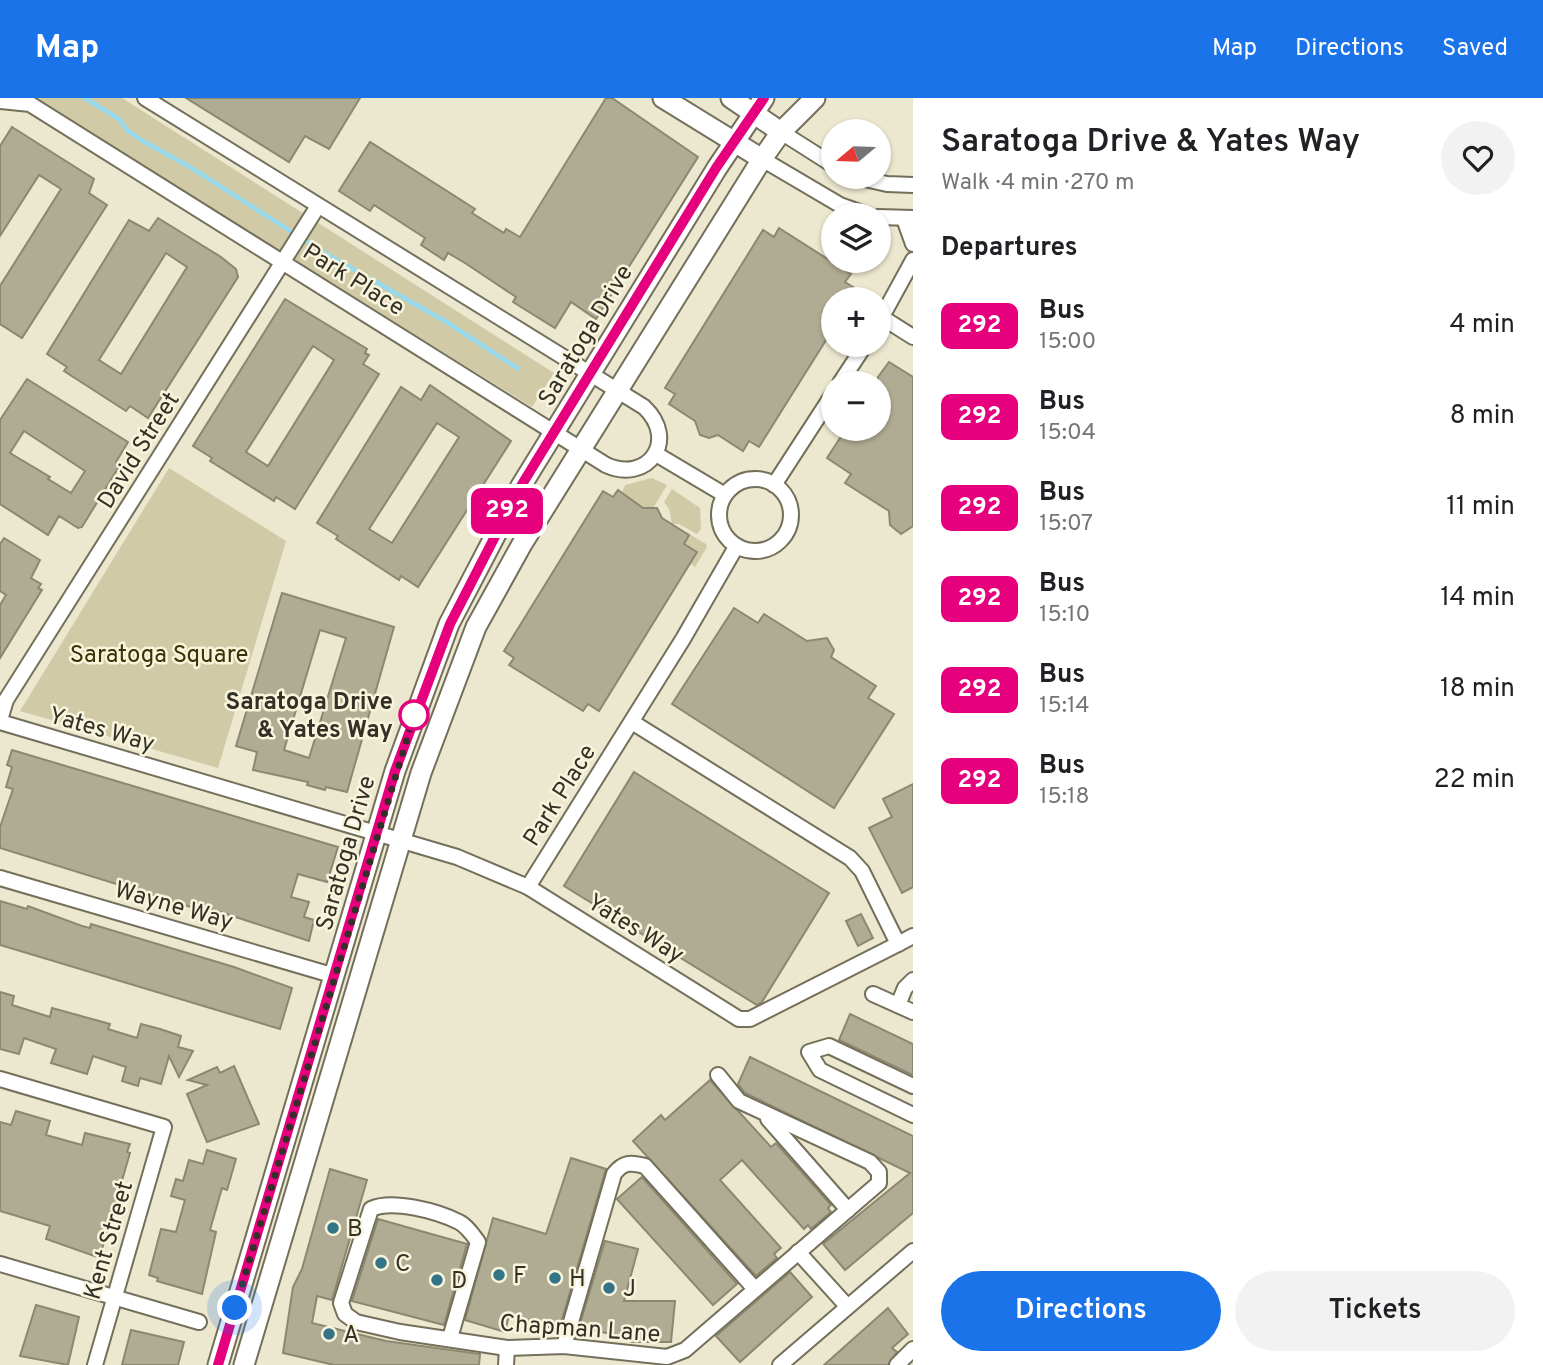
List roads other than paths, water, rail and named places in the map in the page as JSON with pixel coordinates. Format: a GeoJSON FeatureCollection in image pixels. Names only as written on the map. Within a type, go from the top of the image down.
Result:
{"type":"FeatureCollection","features":[{"type":"Feature","properties":{"kind":"main road"},"geometry":{"type":"LineString","coordinates":[[663,98],[762,159]]}},
{"type":"Feature","properties":{"kind":"main road"},"geometry":{"type":"LineString","coordinates":[[731,98],[759,106],[781,132]]}},
{"type":"Feature","properties":{"kind":"main road","name":"Saratoga Drive"},"geometry":{"type":"LineString","coordinates":[[244,1365],[401,839],[438,724],[476,627],[522,544],[762,159],[781,132],[815,98]]}},
{"type":"Feature","properties":{"kind":"main road","name":"Saratoga Drive"},"geometry":{"type":"LineString","coordinates":[[218,1365],[411,722],[450,624],[496,531],[555,431],[759,106]]}},
{"type":"Feature","properties":{"kind":"street","name":"Park Place"},"geometry":{"type":"LineString","coordinates":[[0,100],[29,101],[287,256],[606,466],[627,471],[648,463],[656,454],[659,443],[658,424],[644,407],[145,98]]}},
{"type":"Feature","properties":{"kind":"street"},"geometry":{"type":"LineString","coordinates":[[781,132],[821,158]]}},
{"type":"Feature","properties":{"kind":"street"},"geometry":{"type":"LineString","coordinates":[[762,159],[836,203]]}},
{"type":"Feature","properties":{"kind":"street"},"geometry":{"type":"LineString","coordinates":[[891,184],[913,185]]}},
{"type":"Feature","properties":{"kind":"street","name":"David Street"},"geometry":{"type":"LineString","coordinates":[[0,721],[6,700],[318,206]]}},
{"type":"Feature","properties":{"kind":"street"},"geometry":{"type":"LineString","coordinates":[[908,218],[913,244]]}},
{"type":"Feature","properties":{"kind":"street"},"geometry":{"type":"LineString","coordinates":[[891,298],[913,260]]}},
{"type":"Feature","properties":{"kind":"street"},"geometry":{"type":"LineString","coordinates":[[891,326],[913,337]]}},
{"type":"Feature","properties":{"kind":"street"},"geometry":{"type":"LineString","coordinates":[[774,485],[821,413]]}},
{"type":"Feature","properties":{"kind":"street"},"geometry":{"type":"LineString","coordinates":[[656,454],[725,495]]}},
{"type":"Feature","properties":{"kind":"street"},"geometry":{"type":"LineString","coordinates":[[747,480],[761,480],[774,485],[784,494],[790,507],[791,521],[786,534],[776,545],[764,551],[737,547],[726,537],[720,523],[719,509],[725,495],[734,485],[747,480]]}},
{"type":"Feature","properties":{"kind":"street","name":"Park Place"},"geometry":{"type":"LineString","coordinates":[[528,887],[632,722],[737,547]]}},
{"type":"Feature","properties":{"kind":"street","name":"Yates Way"},"geometry":{"type":"LineString","coordinates":[[0,721],[457,857],[528,887],[738,1019],[750,1019],[898,944]]}},
{"type":"Feature","properties":{"kind":"street"},"geometry":{"type":"LineString","coordinates":[[632,722],[850,858],[862,871],[898,944],[913,936]]}},
{"type":"Feature","properties":{"kind":"street","name":"Wayne Way"},"geometry":{"type":"LineString","coordinates":[[0,878],[335,976]]}},
{"type":"Feature","properties":{"kind":"street"},"geometry":{"type":"LineString","coordinates":[[898,1005],[905,988],[913,980]]}},
{"type":"Feature","properties":{"kind":"street"},"geometry":{"type":"LineString","coordinates":[[873,994],[913,1012]]}},
{"type":"Feature","properties":{"kind":"street"},"geometry":{"type":"LineString","coordinates":[[913,1086],[829,1046],[809,1052],[820,1070],[913,1115]]}},
{"type":"Feature","properties":{"kind":"street"},"geometry":{"type":"LineString","coordinates":[[718,1075],[739,1101],[765,1115],[848,1210]]}},
{"type":"Feature","properties":{"kind":"street","name":"Kent Street"},"geometry":{"type":"LineString","coordinates":[[0,1079],[164,1127],[95,1365]]}},
{"type":"Feature","properties":{"kind":"street","name":"Chapman Lane"},"geometry":{"type":"LineString","coordinates":[[450,1338],[478,1242],[459,1222],[397,1204],[380,1205],[371,1209],[341,1303],[345,1314],[356,1322],[508,1348],[564,1346],[652,1356],[677,1355],[878,1183],[879,1172],[870,1162],[765,1115]]}},
{"type":"Feature","properties":{"kind":"street"},"geometry":{"type":"LineString","coordinates":[[564,1346],[614,1174],[621,1165],[633,1162],[645,1166],[754,1288]]}},
{"type":"Feature","properties":{"kind":"street"},"geometry":{"type":"LineString","coordinates":[[780,1365],[913,1251]]}},
{"type":"Feature","properties":{"kind":"street"},"geometry":{"type":"LineString","coordinates":[[798,1252],[847,1306]]}},
{"type":"Feature","properties":{"kind":"street"},"geometry":{"type":"LineString","coordinates":[[0,1264],[199,1322]]}},
{"type":"Feature","properties":{"kind":"street"},"geometry":{"type":"LineString","coordinates":[[506,1365],[508,1348]]}},
{"type":"Feature","properties":{"kind":"street"},"geometry":{"type":"LineString","coordinates":[[897,1365],[913,1349]]}},
{"type":"Feature","properties":{"kind":"waterway"},"geometry":{"type":"LineString","coordinates":[[85,98],[119,119],[127,130],[141,140],[190,167],[328,255],[445,321],[517,368]]}},
{"type":"Feature","properties":{"kind":"place","name":"Saratoga Drive & Yates Way"},"geometry":{"type":"Point","coordinates":[414,715]}},
{"type":"Feature","properties":{"kind":"place","name":"B"},"geometry":{"type":"Point","coordinates":[333,1228]}},
{"type":"Feature","properties":{"kind":"place","name":"C"},"geometry":{"type":"Point","coordinates":[381,1263]}},
{"type":"Feature","properties":{"kind":"place","name":"F"},"geometry":{"type":"Point","coordinates":[499,1275]}},
{"type":"Feature","properties":{"kind":"place","name":"H"},"geometry":{"type":"Point","coordinates":[555,1278]}},
{"type":"Feature","properties":{"kind":"place","name":"D"},"geometry":{"type":"Point","coordinates":[437,1280]}},
{"type":"Feature","properties":{"kind":"place","name":"J"},"geometry":{"type":"Point","coordinates":[609,1288]}},
{"type":"Feature","properties":{"kind":"place","name":"A"},"geometry":{"type":"Point","coordinates":[329,1334]}},
{"type":"Feature","properties":{"kind":"park label","name":"Saratoga Square"},"geometry":{"type":"Point","coordinates":[159,654]}}]}
